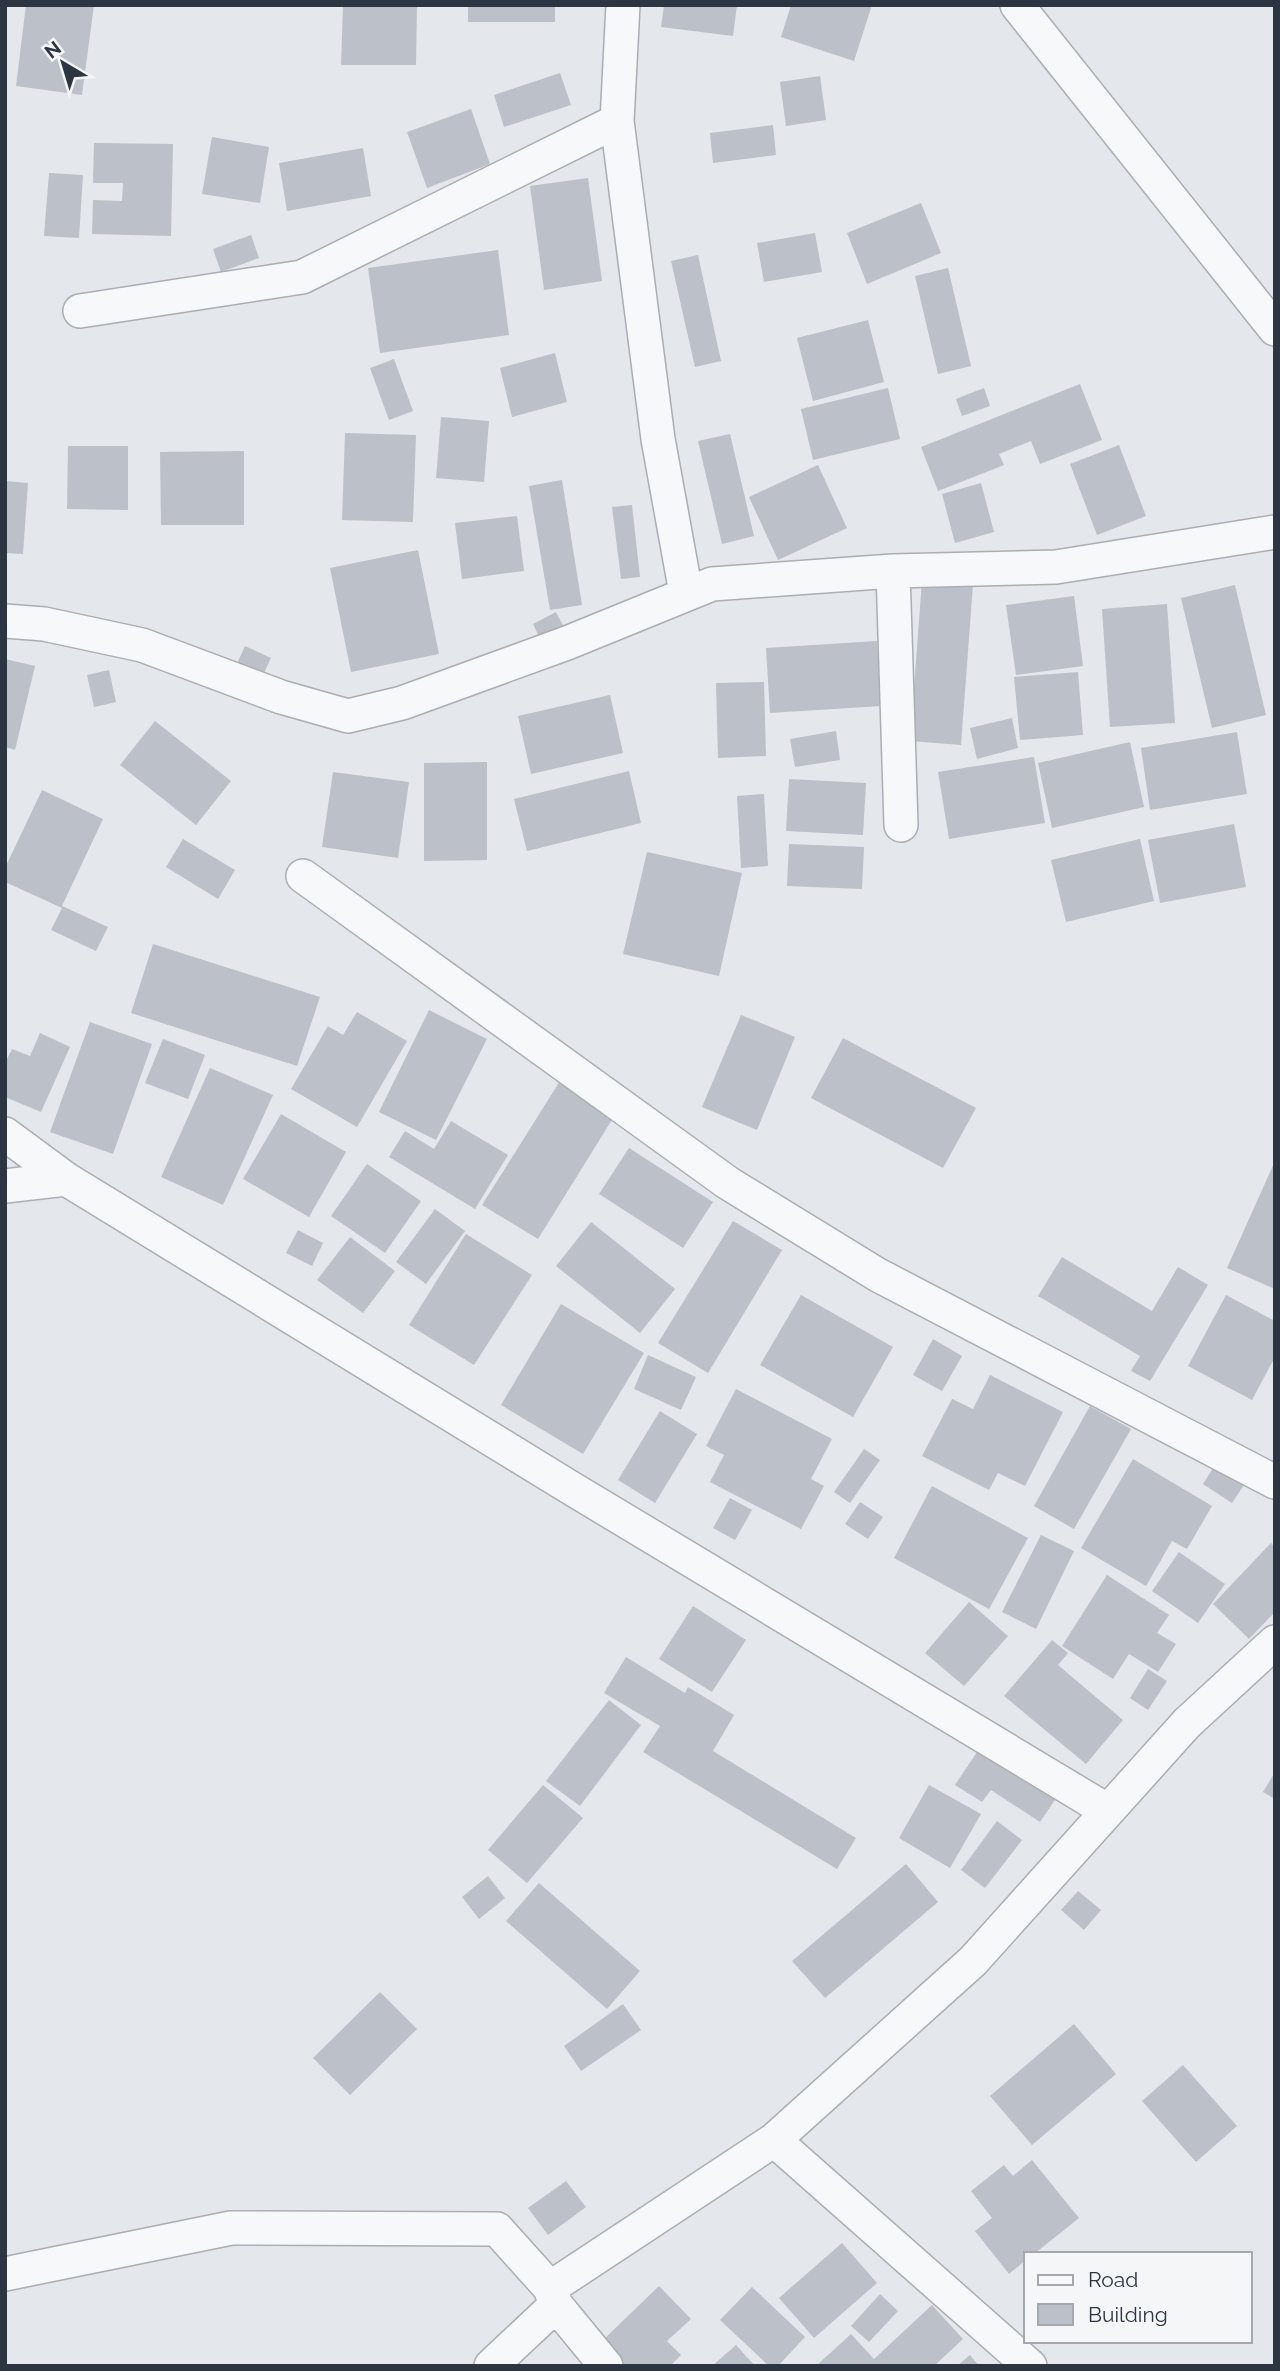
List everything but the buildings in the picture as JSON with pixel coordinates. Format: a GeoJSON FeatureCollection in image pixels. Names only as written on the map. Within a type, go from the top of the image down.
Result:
{"type":"FeatureCollection","features":[{"type":"Feature","properties":{"kind":"street"},"geometry":{"type":"LineString","coordinates":[[623,5],[617,121],[658,439],[687,593]]}},
{"type":"Feature","properties":{"kind":"street"},"geometry":{"type":"LineString","coordinates":[[1017,5],[1275,329]]}},
{"type":"Feature","properties":{"kind":"street"},"geometry":{"type":"LineString","coordinates":[[80,312],[302,277],[617,121]]}},
{"type":"Feature","properties":{"kind":"street"},"geometry":{"type":"LineString","coordinates":[[5,621],[44,624],[142,645],[281,697],[348,716],[402,703],[567,643],[712,584],[893,571],[1056,567],[1275,532]]}},
{"type":"Feature","properties":{"kind":"street"},"geometry":{"type":"LineString","coordinates":[[893,571],[901,825]]}},
{"type":"Feature","properties":{"kind":"street"},"geometry":{"type":"LineString","coordinates":[[303,876],[728,1183],[878,1275],[1275,1482]]}},
{"type":"Feature","properties":{"kind":"street"},"geometry":{"type":"LineString","coordinates":[[5,1134],[66,1179],[571,1488],[1108,1811]]}},
{"type":"Feature","properties":{"kind":"street"},"geometry":{"type":"LineString","coordinates":[[5,1186],[66,1179]]}},
{"type":"Feature","properties":{"kind":"street"},"geometry":{"type":"LineString","coordinates":[[491,2366],[553,2297],[774,2140],[973,1961],[1187,1723],[1275,1642]]}},
{"type":"Feature","properties":{"kind":"street"},"geometry":{"type":"LineString","coordinates":[[774,2140],[1030,2366]]}},
{"type":"Feature","properties":{"kind":"street"},"geometry":{"type":"LineString","coordinates":[[5,2274],[231,2228],[497,2230],[606,2366]]}}]}
